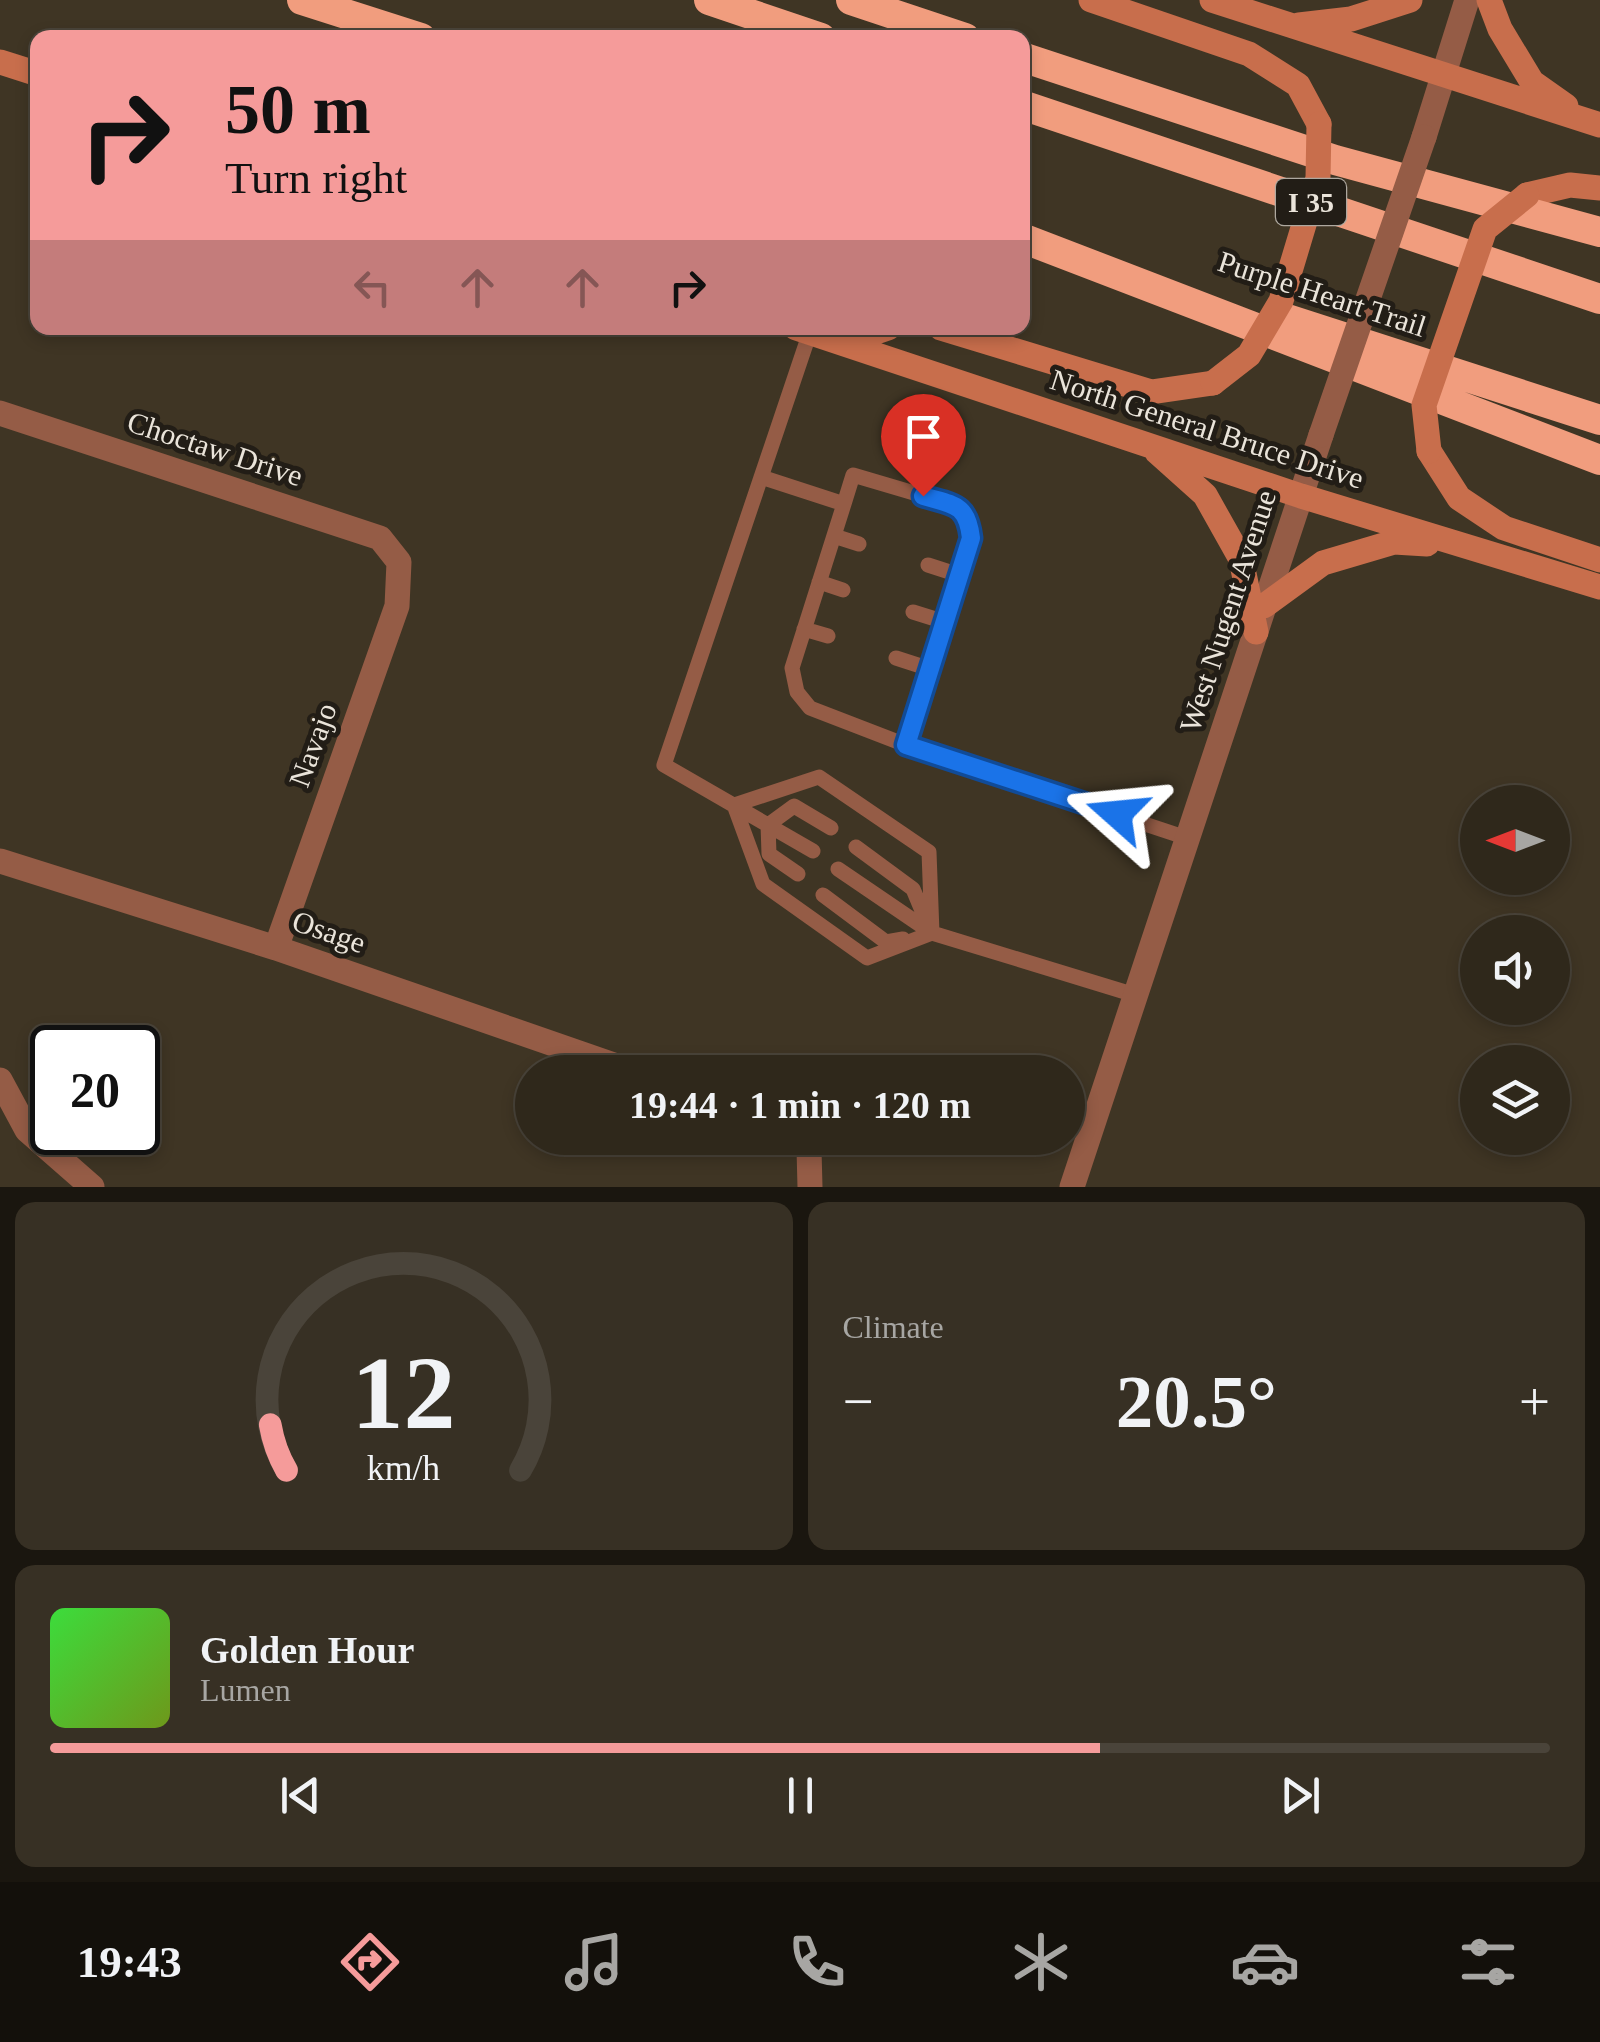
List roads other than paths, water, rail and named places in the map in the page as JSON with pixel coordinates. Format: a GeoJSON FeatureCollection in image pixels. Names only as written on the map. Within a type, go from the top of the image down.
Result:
{"type":"FeatureCollection","features":[{"type":"Feature","properties":{"kind":"highway"},"geometry":{"type":"LineString","coordinates":[[302,0],[396,30]]}},
{"type":"Feature","properties":{"kind":"highway"},"geometry":{"type":"LineString","coordinates":[[709,0],[797,30]]}},
{"type":"Feature","properties":{"kind":"highway"},"geometry":{"type":"LineString","coordinates":[[851,0],[940,30]]}},
{"type":"Feature","properties":{"kind":"highway"},"geometry":{"type":"LineString","coordinates":[[1030,59],[1335,160],[1600,232]]}},
{"type":"Feature","properties":{"kind":"highway","name":"I 35"},"geometry":{"type":"LineString","coordinates":[[1030,108],[1600,299]]}},
{"type":"Feature","properties":{"kind":"highway"},"geometry":{"type":"LineString","coordinates":[[1030,239],[1600,460]]}},
{"type":"Feature","properties":{"kind":"highway","name":"Purple Heart Trail"},"geometry":{"type":"LineString","coordinates":[[1030,239],[1600,420]]}},
{"type":"Feature","properties":{"kind":"main road"},"geometry":{"type":"LineString","coordinates":[[964,335],[1152,392],[1213,383],[1249,354],[1280,301],[1318,178],[1318,124],[1298,85],[1249,54],[1091,0]]}},
{"type":"Feature","properties":{"kind":"main road"},"geometry":{"type":"LineString","coordinates":[[1212,0],[1593,123]]}},
{"type":"Feature","properties":{"kind":"main road"},"geometry":{"type":"LineString","coordinates":[[1290,26],[1352,19],[1410,0]]}},
{"type":"Feature","properties":{"kind":"main road"},"geometry":{"type":"LineString","coordinates":[[1489,0],[1500,29],[1532,82],[1593,123]]}},
{"type":"Feature","properties":{"kind":"main road"},"geometry":{"type":"LineString","coordinates":[[0,62],[30,71]]}},
{"type":"Feature","properties":{"kind":"main road"},"geometry":{"type":"LineString","coordinates":[[1600,188],[1570,185],[1527,194],[1485,229],[1424,405],[1429,451],[1459,498],[1504,528],[1600,560]]}},
{"type":"Feature","properties":{"kind":"main road","name":"North General Bruce Drive"},"geometry":{"type":"LineString","coordinates":[[819,335],[1301,496],[1600,587]]}},
{"type":"Feature","properties":{"kind":"main road"},"geometry":{"type":"LineString","coordinates":[[844,343],[867,335]]}},
{"type":"Feature","properties":{"kind":"main road"},"geometry":{"type":"LineString","coordinates":[[1150,446],[1204,495],[1214,511],[1241,559],[1256,632]]}},
{"type":"Feature","properties":{"kind":"main road"},"geometry":{"type":"LineString","coordinates":[[1264,606],[1323,562],[1394,542],[1467,546]]}},
{"type":"Feature","properties":{"kind":"street","name":"West Nugent Avenue"},"geometry":{"type":"LineString","coordinates":[[1072,1187],[1467,0]]}},
{"type":"Feature","properties":{"kind":"street","name":"Choctaw Drive"},"geometry":{"type":"LineString","coordinates":[[0,412],[380,538],[399,562]]}},
{"type":"Feature","properties":{"kind":"street","name":"Navajo"},"geometry":{"type":"LineString","coordinates":[[276,948],[397,606],[399,562]]}},
{"type":"Feature","properties":{"kind":"street","name":"Osage"},"geometry":{"type":"LineString","coordinates":[[0,861],[276,948],[585,1055]]}},
{"type":"Feature","properties":{"kind":"street"},"geometry":{"type":"LineString","coordinates":[[0,1080],[27,1130],[92,1187]]}},
{"type":"Feature","properties":{"kind":"street"},"geometry":{"type":"LineString","coordinates":[[809,1155],[810,1187]]}},
{"type":"Feature","properties":{"kind":"lane"},"geometry":{"type":"LineString","coordinates":[[802,335],[761,477],[664,765],[813,851]]}},
{"type":"Feature","properties":{"kind":"lane"},"geometry":{"type":"LineString","coordinates":[[906,745],[971,538],[968,519],[958,506],[854,475],[792,668],[797,692],[810,708],[906,745],[1187,838]]}},
{"type":"Feature","properties":{"kind":"lane"},"geometry":{"type":"LineString","coordinates":[[761,477],[844,504]]}},
{"type":"Feature","properties":{"kind":"lane"},"geometry":{"type":"LineString","coordinates":[[834,536],[859,544]]}},
{"type":"Feature","properties":{"kind":"lane"},"geometry":{"type":"LineString","coordinates":[[928,565],[959,574]]}},
{"type":"Feature","properties":{"kind":"lane"},"geometry":{"type":"LineString","coordinates":[[819,582],[843,590]]}},
{"type":"Feature","properties":{"kind":"lane"},"geometry":{"type":"LineString","coordinates":[[913,612],[944,622]]}},
{"type":"Feature","properties":{"kind":"lane"},"geometry":{"type":"LineString","coordinates":[[804,629],[828,636]]}},
{"type":"Feature","properties":{"kind":"lane"},"geometry":{"type":"LineString","coordinates":[[896,658],[930,669]]}},
{"type":"Feature","properties":{"kind":"lane"},"geometry":{"type":"LineString","coordinates":[[734,806],[818,777],[929,852],[932,933]]}},
{"type":"Feature","properties":{"kind":"lane"},"geometry":{"type":"LineString","coordinates":[[734,806],[763,884],[867,958],[932,933]]}},
{"type":"Feature","properties":{"kind":"lane"},"geometry":{"type":"LineString","coordinates":[[768,825],[794,806],[830,828]]}},
{"type":"Feature","properties":{"kind":"lane"},"geometry":{"type":"LineString","coordinates":[[768,825],[769,854],[798,874]]}},
{"type":"Feature","properties":{"kind":"lane"},"geometry":{"type":"LineString","coordinates":[[856,847],[913,889],[932,933]]}},
{"type":"Feature","properties":{"kind":"lane"},"geometry":{"type":"LineString","coordinates":[[838,868],[932,933],[1135,995]]}},
{"type":"Feature","properties":{"kind":"lane"},"geometry":{"type":"LineString","coordinates":[[823,894],[886,942],[932,933]]}}]}
